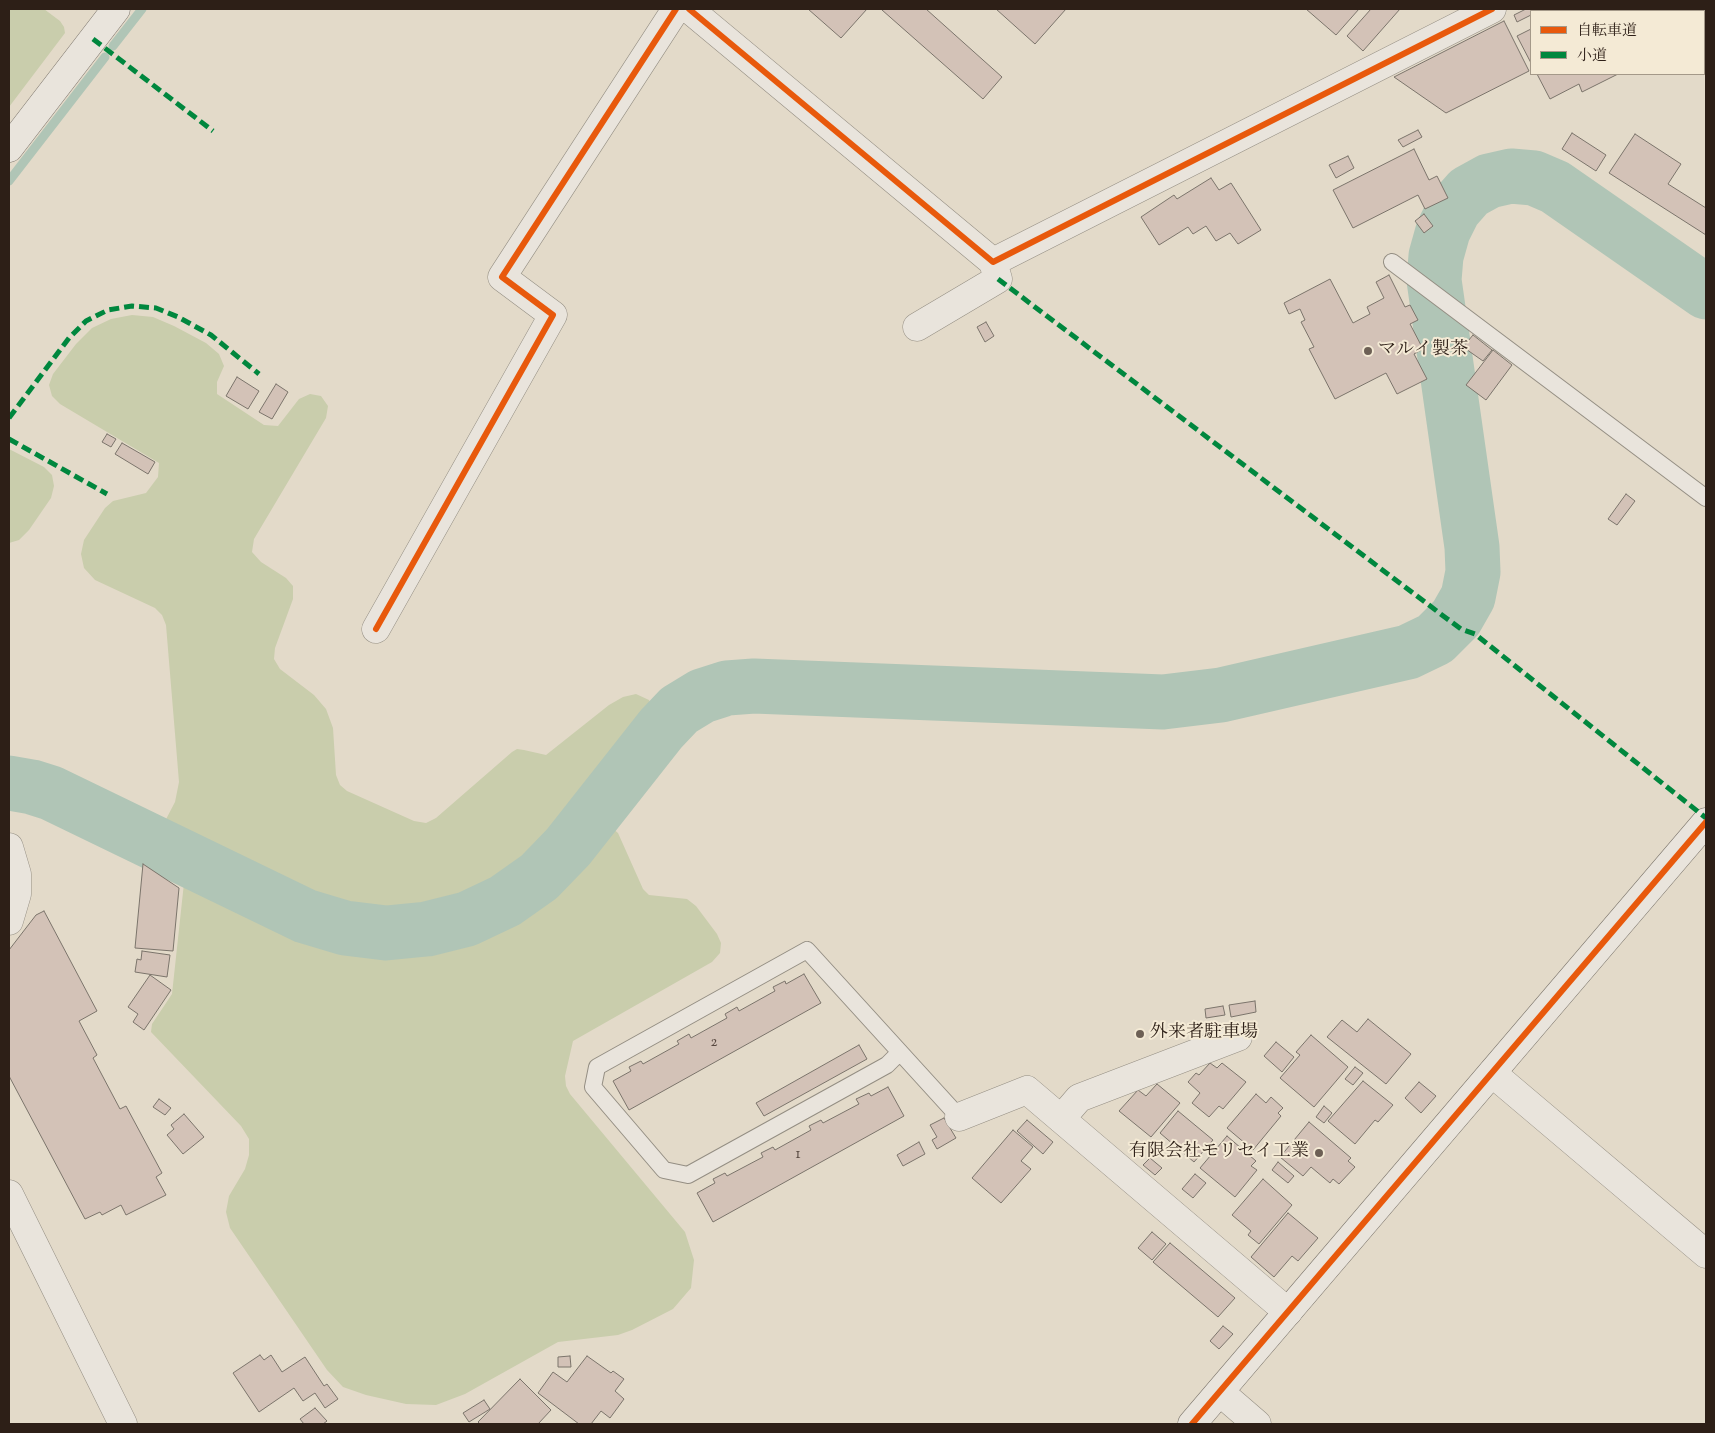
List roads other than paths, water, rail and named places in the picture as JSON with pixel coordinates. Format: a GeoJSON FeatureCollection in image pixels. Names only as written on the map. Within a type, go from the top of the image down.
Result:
{"type":"FeatureCollection","features":[{"type":"Feature","properties":{"kind":"street"},"geometry":{"type":"LineString","coordinates":[[9,148],[116,9]]}},
{"type":"Feature","properties":{"kind":"street"},"geometry":{"type":"LineString","coordinates":[[376,629],[553,315],[502,277],[676,9]]}},
{"type":"Feature","properties":{"kind":"street"},"geometry":{"type":"LineString","coordinates":[[689,9],[993,262],[998,279],[917,327]]}},
{"type":"Feature","properties":{"kind":"street"},"geometry":{"type":"LineString","coordinates":[[993,262],[1475,12]]}},
{"type":"Feature","properties":{"kind":"street"},"geometry":{"type":"LineString","coordinates":[[1192,1424],[1706,822]]}},
{"type":"Feature","properties":{"kind":"street"},"geometry":{"type":"LineString","coordinates":[[9,847],[17,874],[17,894],[9,921]]}},
{"type":"Feature","properties":{"kind":"street"},"geometry":{"type":"LineString","coordinates":[[1061,1119],[1079,1098],[1238,1037]]}},
{"type":"Feature","properties":{"kind":"street"},"geometry":{"type":"LineString","coordinates":[[1492,1073],[1706,1254]]}},
{"type":"Feature","properties":{"kind":"street"},"geometry":{"type":"LineString","coordinates":[[959,1117],[1027,1090],[1288,1312]]}},
{"type":"Feature","properties":{"kind":"street"},"geometry":{"type":"LineString","coordinates":[[9,1194],[123,1424]]}},
{"type":"Feature","properties":{"kind":"street"},"geometry":{"type":"LineString","coordinates":[[1220,1392],[1257,1424]]}},
{"type":"Feature","properties":{"kind":"lane"},"geometry":{"type":"LineString","coordinates":[[1392,262],[1706,498]]}},
{"type":"Feature","properties":{"kind":"lane"},"geometry":{"type":"LineString","coordinates":[[900,1052],[886,1065],[688,1175],[664,1170],[594,1087],[597,1067],[807,950],[900,1052],[959,1117]]}},
{"type":"Feature","properties":{"kind":"waterway"},"geometry":{"type":"LineString","coordinates":[[113,46],[142,9]]}},
{"type":"Feature","properties":{"kind":"waterway"},"geometry":{"type":"LineString","coordinates":[[9,181],[105,57]]}},
{"type":"Feature","properties":{"kind":"waterway"},"geometry":{"type":"LineString","coordinates":[[9,783],[51,793],[305,916],[345,928],[386,933],[427,929],[467,919],[505,901],[539,877],[568,847],[661,729],[679,710],[702,696],[727,688],[754,686],[1163,702],[1221,695],[1408,652],[1435,639],[1456,618],[1468,597],[1473,572],[1472,547],[1434,280],[1436,256],[1443,231],[1454,209],[1469,192],[1489,181],[1511,176],[1534,178],[1555,187],[1706,292]]}},
{"type":"Feature","properties":{"kind":"place","name":"マルイ製茶"},"geometry":{"type":"Point","coordinates":[1368,351]}},
{"type":"Feature","properties":{"kind":"place","name":"外来者駐車場"},"geometry":{"type":"Point","coordinates":[1140,1034]}},
{"type":"Feature","properties":{"kind":"place","name":"有限会社モリセイ工業"},"geometry":{"type":"Point","coordinates":[1319,1153]}}]}
